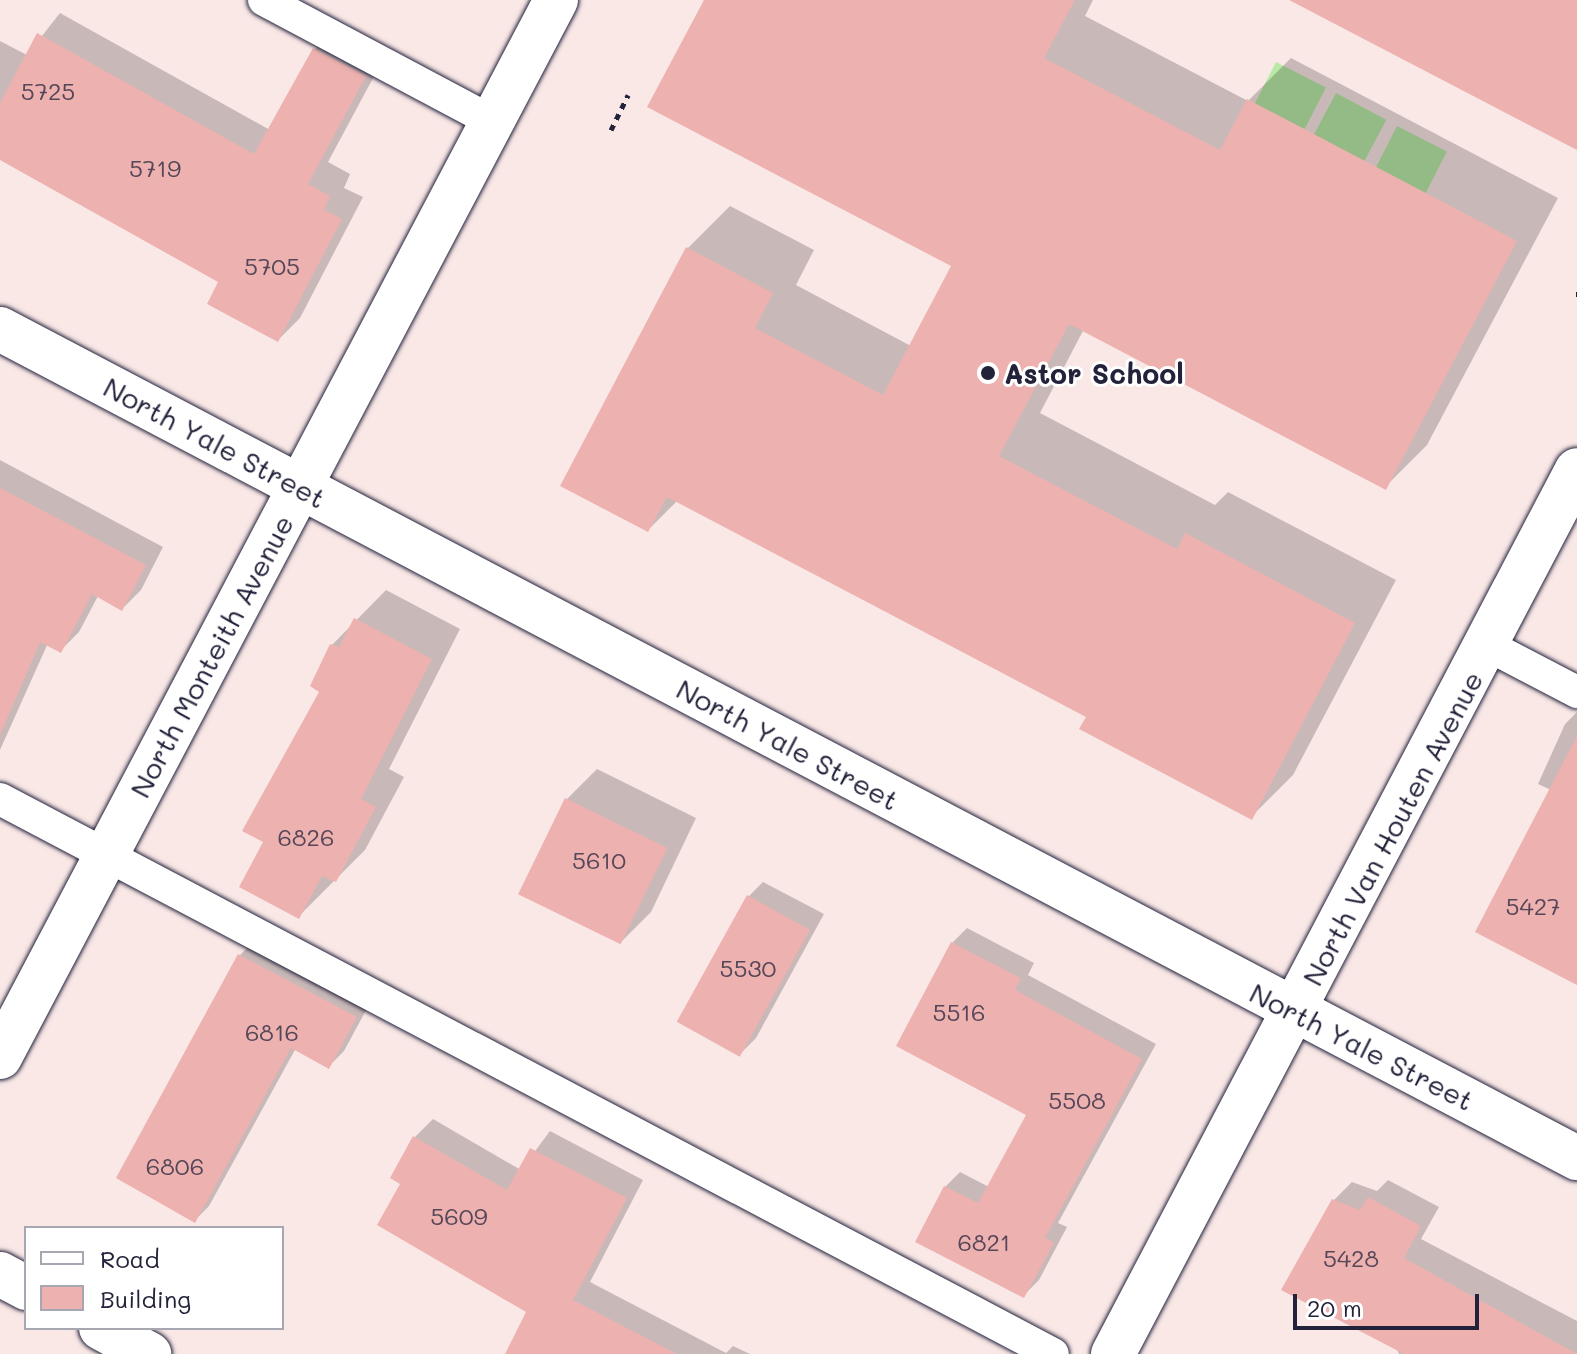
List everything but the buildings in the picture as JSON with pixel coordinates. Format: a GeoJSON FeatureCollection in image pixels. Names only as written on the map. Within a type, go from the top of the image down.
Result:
{"type":"FeatureCollection","features":[{"type":"Feature","properties":{"kind":"street","name":"North Monteith Avenue"},"geometry":{"type":"LineString","coordinates":[[0,1057],[556,0]]}},
{"type":"Feature","properties":{"kind":"street","name":"North Yale Street"},"geometry":{"type":"LineString","coordinates":[[0,329],[1577,1158]]}},
{"type":"Feature","properties":{"kind":"street","name":"North Van Houten Avenue"},"geometry":{"type":"LineString","coordinates":[[1113,1354],[1577,470]]}},
{"type":"Feature","properties":{"kind":"street"},"geometry":{"type":"LineString","coordinates":[[0,1274],[24,1287]]}},
{"type":"Feature","properties":{"kind":"street"},"geometry":{"type":"LineString","coordinates":[[105,1330],[149,1354]]}},
{"type":"Feature","properties":{"kind":"lane"},"geometry":{"type":"LineString","coordinates":[[264,0],[493,122]]}},
{"type":"Feature","properties":{"kind":"lane"},"geometry":{"type":"LineString","coordinates":[[1487,645],[1577,692]]}},
{"type":"Feature","properties":{"kind":"lane"},"geometry":{"type":"LineString","coordinates":[[0,799],[1053,1354]]}},
{"type":"Feature","properties":{"kind":"path"},"geometry":{"type":"LineString","coordinates":[[611,130],[628,95]]}},
{"type":"Feature","properties":{"kind":"green space"},"geometry":{"type":"Polygon","coordinates":[[[1276,62],[1326,87],[1305,129],[1255,104],[1276,62]]]}},
{"type":"Feature","properties":{"kind":"green space"},"geometry":{"type":"Polygon","coordinates":[[[1336,93],[1386,120],[1364,161],[1314,134],[1336,93]]]}},
{"type":"Feature","properties":{"kind":"green space"},"geometry":{"type":"Polygon","coordinates":[[[1397,126],[1447,151],[1426,193],[1376,168],[1397,126]]]}},
{"type":"Feature","properties":{"kind":"place","name":"Astor School"},"geometry":{"type":"Point","coordinates":[988,373]}}]}
